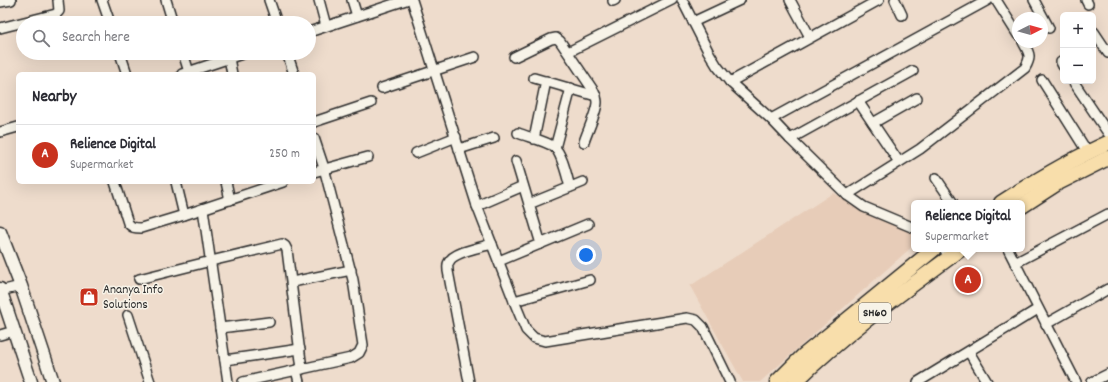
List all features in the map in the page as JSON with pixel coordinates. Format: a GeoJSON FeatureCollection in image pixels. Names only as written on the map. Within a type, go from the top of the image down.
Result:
{"type":"FeatureCollection","features":[{"type":"Feature","properties":{"kind":"main road"},"geometry":{"type":"LineString","coordinates":[[1006,200],[1030,184],[1088,152],[1108,143]]}},
{"type":"Feature","properties":{"kind":"main road"},"geometry":{"type":"LineString","coordinates":[[1025,204],[1056,184],[1108,158]]}},
{"type":"Feature","properties":{"kind":"main road"},"geometry":{"type":"LineString","coordinates":[[0,232],[21,286],[53,382]]}},
{"type":"Feature","properties":{"kind":"main road","name":"SH60"},"geometry":{"type":"LineString","coordinates":[[777,382],[802,356],[930,252]]}},
{"type":"Feature","properties":{"kind":"main road","name":"SH60"},"geometry":{"type":"LineString","coordinates":[[795,382],[807,370],[874,314],[951,252]]}},
{"type":"Feature","properties":{"kind":"main road"},"geometry":{"type":"LineString","coordinates":[[0,290],[31,382]]}},
{"type":"Feature","properties":{"kind":"street"},"geometry":{"type":"LineString","coordinates":[[0,2],[11,0]]}},
{"type":"Feature","properties":{"kind":"street"},"geometry":{"type":"LineString","coordinates":[[48,16],[56,14],[59,11],[58,0]]}},
{"type":"Feature","properties":{"kind":"street"},"geometry":{"type":"LineString","coordinates":[[102,0],[108,16]]}},
{"type":"Feature","properties":{"kind":"street"},"geometry":{"type":"LineString","coordinates":[[166,0],[172,16]]}},
{"type":"Feature","properties":{"kind":"street"},"geometry":{"type":"LineString","coordinates":[[269,0],[275,16]]}},
{"type":"Feature","properties":{"kind":"street"},"geometry":{"type":"LineString","coordinates":[[319,0],[326,26]]}},
{"type":"Feature","properties":{"kind":"street"},"geometry":{"type":"LineString","coordinates":[[352,0],[357,16]]}},
{"type":"Feature","properties":{"kind":"street"},"geometry":{"type":"LineString","coordinates":[[316,30],[406,0]]}},
{"type":"Feature","properties":{"kind":"street"},"geometry":{"type":"LineString","coordinates":[[412,0],[460,148],[477,206],[526,330],[534,338],[545,341],[687,318],[696,320],[703,327],[730,382]]}},
{"type":"Feature","properties":{"kind":"street"},"geometry":{"type":"LineString","coordinates":[[568,52],[672,0]]}},
{"type":"Feature","properties":{"kind":"street"},"geometry":{"type":"LineString","coordinates":[[682,0],[708,51],[717,66],[730,82],[771,119],[847,195],[864,207],[911,227]]}},
{"type":"Feature","properties":{"kind":"street"},"geometry":{"type":"LineString","coordinates":[[692,22],[740,0]]}},
{"type":"Feature","properties":{"kind":"street"},"geometry":{"type":"LineString","coordinates":[[790,0],[810,38]]}},
{"type":"Feature","properties":{"kind":"street"},"geometry":{"type":"LineString","coordinates":[[730,82],[879,0]]}},
{"type":"Feature","properties":{"kind":"street"},"geometry":{"type":"LineString","coordinates":[[895,0],[902,15]]}},
{"type":"Feature","properties":{"kind":"street"},"geometry":{"type":"LineString","coordinates":[[771,119],[988,0]]}},
{"type":"Feature","properties":{"kind":"street"},"geometry":{"type":"LineString","coordinates":[[996,0],[1012,25]]}},
{"type":"Feature","properties":{"kind":"street"},"geometry":{"type":"LineString","coordinates":[[1034,0],[1049,28]]}},
{"type":"Feature","properties":{"kind":"street"},"geometry":{"type":"LineString","coordinates":[[0,28],[16,24]]}},
{"type":"Feature","properties":{"kind":"street"},"geometry":{"type":"LineString","coordinates":[[1096,35],[1108,53]]}},
{"type":"Feature","properties":{"kind":"street"},"geometry":{"type":"LineString","coordinates":[[514,57],[551,39],[556,38],[560,40],[596,96],[596,110],[584,142]]}},
{"type":"Feature","properties":{"kind":"street"},"geometry":{"type":"LineString","coordinates":[[847,195],[920,149],[1025,68],[1030,56],[1025,48]]}},
{"type":"Feature","properties":{"kind":"street"},"geometry":{"type":"LineString","coordinates":[[382,88],[475,57]]}},
{"type":"Feature","properties":{"kind":"street"},"geometry":{"type":"LineString","coordinates":[[122,60],[126,72]]}},
{"type":"Feature","properties":{"kind":"street"},"geometry":{"type":"LineString","coordinates":[[184,60],[185,72]]}},
{"type":"Feature","properties":{"kind":"street"},"geometry":{"type":"LineString","coordinates":[[199,71],[224,60]]}},
{"type":"Feature","properties":{"kind":"street"},"geometry":{"type":"LineString","coordinates":[[229,60],[232,72]]}},
{"type":"Feature","properties":{"kind":"street"},"geometry":{"type":"LineString","coordinates":[[289,60],[293,72]]}},
{"type":"Feature","properties":{"kind":"street"},"geometry":{"type":"LineString","coordinates":[[790,139],[913,71]]}},
{"type":"Feature","properties":{"kind":"street"},"geometry":{"type":"LineString","coordinates":[[534,78],[596,96]]}},
{"type":"Feature","properties":{"kind":"street"},"geometry":{"type":"LineString","coordinates":[[1042,80],[1088,152]]}},
{"type":"Feature","properties":{"kind":"street"},"geometry":{"type":"LineString","coordinates":[[534,139],[546,81]]}},
{"type":"Feature","properties":{"kind":"street"},"geometry":{"type":"LineString","coordinates":[[1075,84],[1108,133]]}},
{"type":"Feature","properties":{"kind":"street"},"geometry":{"type":"LineString","coordinates":[[555,148],[571,88]]}},
{"type":"Feature","properties":{"kind":"street"},"geometry":{"type":"LineString","coordinates":[[873,123],[917,98]]}},
{"type":"Feature","properties":{"kind":"street"},"geometry":{"type":"LineString","coordinates":[[858,101],[900,162]]}},
{"type":"Feature","properties":{"kind":"street"},"geometry":{"type":"LineString","coordinates":[[316,121],[371,103]]}},
{"type":"Feature","properties":{"kind":"street"},"geometry":{"type":"LineString","coordinates":[[0,132],[16,127]]}},
{"type":"Feature","properties":{"kind":"street"},"geometry":{"type":"LineString","coordinates":[[518,133],[555,148],[559,154],[570,188]]}},
{"type":"Feature","properties":{"kind":"street"},"geometry":{"type":"LineString","coordinates":[[416,153],[456,137]]}},
{"type":"Feature","properties":{"kind":"street"},"geometry":{"type":"LineString","coordinates":[[460,148],[494,138]]}},
{"type":"Feature","properties":{"kind":"street"},"geometry":{"type":"LineString","coordinates":[[243,382],[351,358],[359,353],[363,345],[351,270],[324,168],[316,144]]}},
{"type":"Feature","properties":{"kind":"street"},"geometry":{"type":"LineString","coordinates":[[316,171],[368,157]]}},
{"type":"Feature","properties":{"kind":"street"},"geometry":{"type":"LineString","coordinates":[[516,161],[541,244]]}},
{"type":"Feature","properties":{"kind":"street"},"geometry":{"type":"LineString","coordinates":[[936,178],[951,200]]}},
{"type":"Feature","properties":{"kind":"street"},"geometry":{"type":"LineString","coordinates":[[529,204],[583,182]]}},
{"type":"Feature","properties":{"kind":"street"},"geometry":{"type":"LineString","coordinates":[[116,184],[128,223],[131,227],[136,228],[141,228],[184,215],[277,184]]}},
{"type":"Feature","properties":{"kind":"street"},"geometry":{"type":"LineString","coordinates":[[176,184],[184,215]]}},
{"type":"Feature","properties":{"kind":"street"},"geometry":{"type":"LineString","coordinates":[[226,184],[230,200]]}},
{"type":"Feature","properties":{"kind":"street"},"geometry":{"type":"LineString","coordinates":[[477,206],[523,186]]}},
{"type":"Feature","properties":{"kind":"street"},"geometry":{"type":"LineString","coordinates":[[203,209],[228,382]]}},
{"type":"Feature","properties":{"kind":"street"},"geometry":{"type":"LineString","coordinates":[[1014,263],[1108,214]]}},
{"type":"Feature","properties":{"kind":"street"},"geometry":{"type":"LineString","coordinates":[[499,261],[588,224]]}},
{"type":"Feature","properties":{"kind":"street"},"geometry":{"type":"LineString","coordinates":[[139,279],[282,244],[288,250],[292,282],[300,349],[299,382]]}},
{"type":"Feature","properties":{"kind":"street"},"geometry":{"type":"LineString","coordinates":[[469,382],[448,271],[448,262],[452,257],[462,252],[492,244]]}},
{"type":"Feature","properties":{"kind":"street"},"geometry":{"type":"LineString","coordinates":[[1009,252],[1076,382]]}},
{"type":"Feature","properties":{"kind":"street"},"geometry":{"type":"LineString","coordinates":[[292,282],[351,270]]}},
{"type":"Feature","properties":{"kind":"street"},"geometry":{"type":"LineString","coordinates":[[514,302],[590,280]]}},
{"type":"Feature","properties":{"kind":"street"},"geometry":{"type":"LineString","coordinates":[[0,290],[21,286]]}},
{"type":"Feature","properties":{"kind":"street"},"geometry":{"type":"LineString","coordinates":[[1046,324],[1108,289]]}},
{"type":"Feature","properties":{"kind":"street"},"geometry":{"type":"LineString","coordinates":[[918,382],[1038,309]]}},
{"type":"Feature","properties":{"kind":"street"},"geometry":{"type":"LineString","coordinates":[[128,315],[150,382]]}},
{"type":"Feature","properties":{"kind":"street"},"geometry":{"type":"LineString","coordinates":[[220,328],[269,322]]}},
{"type":"Feature","properties":{"kind":"street"},"geometry":{"type":"LineString","coordinates":[[0,336],[14,331]]}},
{"type":"Feature","properties":{"kind":"street"},"geometry":{"type":"LineString","coordinates":[[225,360],[300,349]]}},
{"type":"Feature","properties":{"kind":"street"},"geometry":{"type":"LineString","coordinates":[[969,352],[987,382]]}},
{"type":"Feature","properties":{"kind":"street"},"geometry":{"type":"LineString","coordinates":[[1092,382],[1108,374]]}},
{"type":"Feature","properties":{"kind":"shaded area"},"geometry":{"type":"Polygon","coordinates":[[[833,193],[911,232],[911,248],[760,382],[743,382],[690,286],[833,193]]]}},
{"type":"Feature","properties":{"kind":"place","name":"Relience Digital"},"geometry":{"type":"Point","coordinates":[968,280]}},
{"type":"Feature","properties":{"kind":"place","name":"Ananya Info Solutions"},"geometry":{"type":"Point","coordinates":[89,297]}}]}
